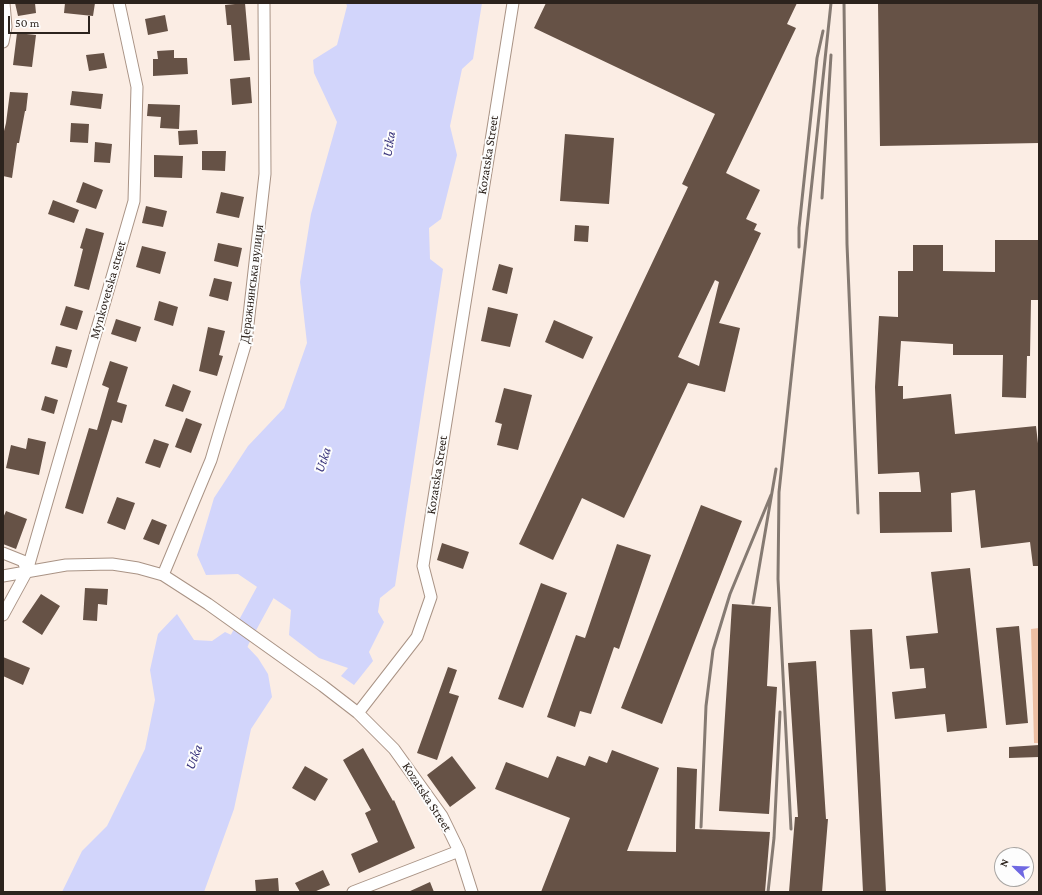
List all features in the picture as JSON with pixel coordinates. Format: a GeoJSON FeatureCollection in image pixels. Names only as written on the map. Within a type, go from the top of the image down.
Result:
{"type":"FeatureCollection","features":[{"type":"Feature","properties":{"kind":"street"},"geometry":{"type":"LineString","coordinates":[[3,42],[6,27],[4,3]]}},
{"type":"Feature","properties":{"kind":"street","name":"Mynkovetska street"},"geometry":{"type":"LineString","coordinates":[[3,615],[27,571],[134,201],[137,87],[119,3]]}},
{"type":"Feature","properties":{"kind":"street","name":"Деражнянська вулиця"},"geometry":{"type":"LineString","coordinates":[[163,575],[211,460],[246,342],[265,174],[264,3]]}},
{"type":"Feature","properties":{"kind":"street","name":"Kozatska Street"},"geometry":{"type":"LineString","coordinates":[[472,892],[459,851],[442,816],[394,748],[358,713],[417,637],[431,598],[423,566],[513,3]]}},
{"type":"Feature","properties":{"kind":"street"},"geometry":{"type":"LineString","coordinates":[[3,553],[23,561],[27,571]]}},
{"type":"Feature","properties":{"kind":"street"},"geometry":{"type":"LineString","coordinates":[[3,576],[66,565],[112,564],[138,568],[163,575],[220,613],[323,686],[358,713]]}},
{"type":"Feature","properties":{"kind":"street"},"geometry":{"type":"LineString","coordinates":[[353,892],[459,851]]}},
{"type":"Feature","properties":{"kind":"shaded area"},"geometry":{"type":"Polygon","coordinates":[[[1039,628],[1039,743],[1034,743],[1031,629],[1039,628]]]}},
{"type":"Feature","properties":{"kind":"water"},"geometry":{"type":"Polygon","coordinates":[[[346,3],[482,3],[473,59],[462,69],[450,126],[457,155],[441,219],[429,228],[430,259],[443,269],[395,586],[380,598],[378,612],[384,622],[369,652],[373,661],[354,685],[341,676],[348,668],[319,658],[289,635],[291,610],[238,574],[206,575],[197,555],[214,498],[248,446],[284,408],[307,343],[300,282],[311,214],[337,122],[314,73],[313,60],[337,45],[347,6],[346,3]]]}},
{"type":"Feature","properties":{"kind":"water"},"geometry":{"type":"Polygon","coordinates":[[[177,614],[194,640],[212,641],[225,632],[240,639],[258,658],[268,674],[272,697],[251,729],[234,809],[204,892],[62,892],[82,851],[107,826],[145,749],[155,700],[150,670],[158,634],[177,614]]]}},
{"type":"Feature","properties":{"kind":"building"},"geometry":{"type":"Polygon","coordinates":[[[15,3],[35,3],[36,13],[18,16],[15,3]]]}},
{"type":"Feature","properties":{"kind":"building"},"geometry":{"type":"Polygon","coordinates":[[[65,3],[95,3],[93,16],[64,13],[65,3]]]}},
{"type":"Feature","properties":{"kind":"building"},"geometry":{"type":"Polygon","coordinates":[[[245,3],[250,60],[234,61],[231,25],[227,25],[225,5],[245,3]]]}},
{"type":"Feature","properties":{"kind":"building"},"geometry":{"type":"Polygon","coordinates":[[[546,3],[797,3],[787,24],[796,28],[726,173],[760,190],[746,219],[757,224],[754,230],[761,233],[719,323],[740,328],[725,392],[688,383],[624,518],[582,498],[553,560],[519,544],[688,187],[682,184],[715,114],[534,28],[546,3]],[[715,280],[678,357],[699,366],[719,282],[715,280]]]}},
{"type":"Feature","properties":{"kind":"building"},"geometry":{"type":"Polygon","coordinates":[[[878,3],[1039,3],[1039,143],[880,146],[878,3]]]}},
{"type":"Feature","properties":{"kind":"building"},"geometry":{"type":"Polygon","coordinates":[[[165,15],[168,31],[148,35],[145,19],[165,15]]]}},
{"type":"Feature","properties":{"kind":"building"},"geometry":{"type":"Polygon","coordinates":[[[17,33],[36,35],[32,67],[13,65],[17,33]]]}},
{"type":"Feature","properties":{"kind":"building"},"geometry":{"type":"Polygon","coordinates":[[[174,50],[174,58],[187,58],[188,74],[153,76],[153,59],[158,59],[157,51],[174,50]]]}},
{"type":"Feature","properties":{"kind":"building"},"geometry":{"type":"Polygon","coordinates":[[[104,53],[107,68],[89,71],[86,55],[104,53]]]}},
{"type":"Feature","properties":{"kind":"building"},"geometry":{"type":"Polygon","coordinates":[[[250,77],[252,103],[232,105],[230,79],[250,77]]]}},
{"type":"Feature","properties":{"kind":"building"},"geometry":{"type":"Polygon","coordinates":[[[72,91],[103,94],[101,109],[70,105],[72,91]]]}},
{"type":"Feature","properties":{"kind":"building"},"geometry":{"type":"Polygon","coordinates":[[[10,92],[28,93],[26,111],[19,143],[17,143],[12,178],[3,176],[3,135],[10,92]]]}},
{"type":"Feature","properties":{"kind":"building"},"geometry":{"type":"Polygon","coordinates":[[[148,104],[180,105],[179,129],[160,128],[161,117],[147,116],[148,104]]]}},
{"type":"Feature","properties":{"kind":"building"},"geometry":{"type":"Polygon","coordinates":[[[71,123],[89,124],[88,143],[70,142],[71,123]]]}},
{"type":"Feature","properties":{"kind":"building"},"geometry":{"type":"Polygon","coordinates":[[[197,130],[198,144],[179,145],[178,131],[197,130]]]}},
{"type":"Feature","properties":{"kind":"building"},"geometry":{"type":"Polygon","coordinates":[[[565,134],[614,138],[609,204],[560,201],[565,134]]]}},
{"type":"Feature","properties":{"kind":"building"},"geometry":{"type":"Polygon","coordinates":[[[95,142],[112,144],[110,163],[94,162],[95,142]]]}},
{"type":"Feature","properties":{"kind":"building"},"geometry":{"type":"Polygon","coordinates":[[[202,151],[226,151],[225,171],[202,170],[202,151]]]}},
{"type":"Feature","properties":{"kind":"building"},"geometry":{"type":"Polygon","coordinates":[[[154,155],[183,156],[182,178],[154,177],[154,155]]]}},
{"type":"Feature","properties":{"kind":"building"},"geometry":{"type":"Polygon","coordinates":[[[83,182],[103,190],[96,209],[76,202],[83,182]]]}},
{"type":"Feature","properties":{"kind":"building"},"geometry":{"type":"Polygon","coordinates":[[[221,192],[244,197],[239,218],[216,213],[221,192]]]}},
{"type":"Feature","properties":{"kind":"building"},"geometry":{"type":"Polygon","coordinates":[[[53,200],[79,210],[74,223],[48,214],[53,200]]]}},
{"type":"Feature","properties":{"kind":"building"},"geometry":{"type":"Polygon","coordinates":[[[146,206],[167,211],[163,227],[142,223],[146,206]]]}},
{"type":"Feature","properties":{"kind":"building"},"geometry":{"type":"Polygon","coordinates":[[[575,225],[589,226],[588,242],[574,241],[575,225]]]}},
{"type":"Feature","properties":{"kind":"building"},"geometry":{"type":"Polygon","coordinates":[[[86,228],[104,233],[89,290],[74,286],[83,249],[80,248],[86,228]]]}},
{"type":"Feature","properties":{"kind":"building"},"geometry":{"type":"Polygon","coordinates":[[[995,240],[1039,240],[1039,300],[1031,300],[1030,356],[1027,356],[1026,398],[1002,397],[1003,355],[953,355],[953,344],[901,341],[898,386],[903,386],[903,399],[951,394],[955,434],[1036,426],[1039,452],[1039,566],[1033,566],[1030,542],[981,548],[975,490],[951,493],[952,532],[880,533],[879,492],[921,492],[919,472],[878,474],[875,387],[879,316],[898,317],[898,271],[913,271],[913,245],[943,245],[943,271],[995,272],[995,240]]]}},
{"type":"Feature","properties":{"kind":"building"},"geometry":{"type":"Polygon","coordinates":[[[218,243],[242,248],[238,267],[214,261],[218,243]]]}},
{"type":"Feature","properties":{"kind":"building"},"geometry":{"type":"Polygon","coordinates":[[[142,246],[166,252],[160,274],[136,267],[142,246]]]}},
{"type":"Feature","properties":{"kind":"building"},"geometry":{"type":"Polygon","coordinates":[[[499,264],[513,268],[507,294],[492,290],[499,264]]]}},
{"type":"Feature","properties":{"kind":"building"},"geometry":{"type":"Polygon","coordinates":[[[214,278],[232,282],[228,301],[209,296],[214,278]]]}},
{"type":"Feature","properties":{"kind":"building"},"geometry":{"type":"Polygon","coordinates":[[[159,301],[178,307],[173,326],[154,320],[159,301]]]}},
{"type":"Feature","properties":{"kind":"building"},"geometry":{"type":"Polygon","coordinates":[[[66,306],[83,311],[77,330],[60,325],[66,306]]]}},
{"type":"Feature","properties":{"kind":"building"},"geometry":{"type":"Polygon","coordinates":[[[488,307],[518,314],[510,347],[481,341],[488,307]]]}},
{"type":"Feature","properties":{"kind":"building"},"geometry":{"type":"Polygon","coordinates":[[[116,319],[141,327],[136,342],[111,334],[116,319]]]}},
{"type":"Feature","properties":{"kind":"building"},"geometry":{"type":"Polygon","coordinates":[[[554,320],[593,337],[583,359],[545,342],[554,320]]]}},
{"type":"Feature","properties":{"kind":"building"},"geometry":{"type":"Polygon","coordinates":[[[208,327],[225,331],[219,355],[223,356],[217,376],[199,371],[208,327]]]}},
{"type":"Feature","properties":{"kind":"building"},"geometry":{"type":"Polygon","coordinates":[[[56,346],[72,350],[67,368],[51,364],[56,346]]]}},
{"type":"Feature","properties":{"kind":"building"},"geometry":{"type":"Polygon","coordinates":[[[110,361],[128,367],[117,402],[127,405],[122,423],[112,420],[83,514],[65,508],[89,428],[97,430],[109,388],[102,385],[110,361]]]}},
{"type":"Feature","properties":{"kind":"building"},"geometry":{"type":"Polygon","coordinates":[[[173,384],[191,391],[183,412],[165,406],[173,384]]]}},
{"type":"Feature","properties":{"kind":"building"},"geometry":{"type":"Polygon","coordinates":[[[504,388],[532,395],[518,450],[497,445],[502,424],[495,422],[504,388]]]}},
{"type":"Feature","properties":{"kind":"building"},"geometry":{"type":"Polygon","coordinates":[[[45,396],[58,400],[54,414],[41,410],[45,396]]]}},
{"type":"Feature","properties":{"kind":"building"},"geometry":{"type":"Polygon","coordinates":[[[186,418],[202,424],[191,453],[175,447],[186,418]]]}},
{"type":"Feature","properties":{"kind":"building"},"geometry":{"type":"Polygon","coordinates":[[[28,438],[46,442],[39,475],[6,468],[11,445],[26,449],[28,438]]]}},
{"type":"Feature","properties":{"kind":"building"},"geometry":{"type":"Polygon","coordinates":[[[154,439],[169,444],[160,468],[145,463],[154,439]]]}},
{"type":"Feature","properties":{"kind":"building"},"geometry":{"type":"Polygon","coordinates":[[[117,497],[135,503],[125,530],[107,523],[117,497]]]}},
{"type":"Feature","properties":{"kind":"building"},"geometry":{"type":"Polygon","coordinates":[[[701,505],[742,521],[662,724],[621,708],[701,505]]]}},
{"type":"Feature","properties":{"kind":"building"},"geometry":{"type":"Polygon","coordinates":[[[6,511],[27,519],[16,549],[3,544],[3,518],[6,511]]]}},
{"type":"Feature","properties":{"kind":"building"},"geometry":{"type":"Polygon","coordinates":[[[152,519],[167,525],[159,545],[143,539],[152,519]]]}},
{"type":"Feature","properties":{"kind":"building"},"geometry":{"type":"Polygon","coordinates":[[[442,543],[469,552],[463,569],[437,560],[442,543]]]}},
{"type":"Feature","properties":{"kind":"building"},"geometry":{"type":"Polygon","coordinates":[[[617,544],[651,555],[619,649],[614,647],[591,714],[580,711],[575,727],[547,717],[576,635],[585,638],[617,544]]]}},
{"type":"Feature","properties":{"kind":"building"},"geometry":{"type":"Polygon","coordinates":[[[970,568],[987,728],[947,732],[945,714],[895,719],[892,692],[926,688],[924,668],[910,669],[906,636],[938,633],[931,572],[970,568]]]}},
{"type":"Feature","properties":{"kind":"building"},"geometry":{"type":"Polygon","coordinates":[[[541,583],[567,593],[523,708],[498,699],[541,583]]]}},
{"type":"Feature","properties":{"kind":"building"},"geometry":{"type":"Polygon","coordinates":[[[85,588],[108,589],[107,605],[98,604],[97,621],[83,620],[85,588]]]}},
{"type":"Feature","properties":{"kind":"building"},"geometry":{"type":"Polygon","coordinates":[[[41,594],[60,606],[42,635],[22,622],[41,594]]]}},
{"type":"Feature","properties":{"kind":"building"},"geometry":{"type":"Polygon","coordinates":[[[732,604],[771,607],[767,686],[777,687],[769,814],[719,811],[732,604]]]}},
{"type":"Feature","properties":{"kind":"building"},"geometry":{"type":"Polygon","coordinates":[[[1019,626],[1028,723],[1006,725],[996,628],[1019,626]]]}},
{"type":"Feature","properties":{"kind":"building"},"geometry":{"type":"Polygon","coordinates":[[[872,629],[886,892],[863,892],[850,630],[872,629]]]}},
{"type":"Feature","properties":{"kind":"building"},"geometry":{"type":"Polygon","coordinates":[[[3,657],[30,668],[23,685],[3,676],[3,657]]]}},
{"type":"Feature","properties":{"kind":"building"},"geometry":{"type":"Polygon","coordinates":[[[816,661],[826,819],[828,819],[822,892],[789,892],[795,817],[798,817],[788,663],[816,661]]]}},
{"type":"Feature","properties":{"kind":"building"},"geometry":{"type":"Polygon","coordinates":[[[448,667],[457,670],[449,693],[459,696],[437,760],[417,753],[448,667]]]}},
{"type":"Feature","properties":{"kind":"building"},"geometry":{"type":"Polygon","coordinates":[[[1039,745],[1039,757],[1009,758],[1009,747],[1039,745]]]}},
{"type":"Feature","properties":{"kind":"building"},"geometry":{"type":"Polygon","coordinates":[[[363,748],[393,801],[394,800],[415,848],[359,873],[351,854],[378,842],[365,813],[371,810],[343,760],[363,748]]]}},
{"type":"Feature","properties":{"kind":"building"},"geometry":{"type":"Polygon","coordinates":[[[612,750],[659,768],[627,851],[676,852],[677,767],[697,769],[695,829],[770,832],[765,892],[541,892],[570,818],[495,789],[506,762],[548,778],[557,756],[585,766],[589,756],[607,763],[612,750]]]}},
{"type":"Feature","properties":{"kind":"building"},"geometry":{"type":"Polygon","coordinates":[[[452,756],[476,788],[450,807],[427,775],[452,756]]]}},
{"type":"Feature","properties":{"kind":"building"},"geometry":{"type":"Polygon","coordinates":[[[305,766],[328,779],[315,801],[292,788],[305,766]]]}},
{"type":"Feature","properties":{"kind":"building"},"geometry":{"type":"Polygon","coordinates":[[[323,870],[330,885],[314,892],[300,892],[295,883],[323,870]]]}},
{"type":"Feature","properties":{"kind":"building"},"geometry":{"type":"Polygon","coordinates":[[[278,878],[279,892],[256,892],[255,880],[278,878]]]}},
{"type":"Feature","properties":{"kind":"building"},"geometry":{"type":"Polygon","coordinates":[[[430,882],[434,892],[408,892],[430,882]]]}},
{"type":"Feature","properties":{"kind":"waterway","name":"Utka"},"geometry":{"type":"LineString","coordinates":[[230,663],[240,639],[278,569]]}},
{"type":"Feature","properties":{"kind":"railway"},"geometry":{"type":"LineString","coordinates":[[791,829],[778,579],[779,492],[831,3]]}},
{"type":"Feature","properties":{"kind":"railway"},"geometry":{"type":"LineString","coordinates":[[844,3],[847,244],[858,513]]}},
{"type":"Feature","properties":{"kind":"railway"},"geometry":{"type":"LineString","coordinates":[[799,247],[799,228],[817,58],[823,31]]}},
{"type":"Feature","properties":{"kind":"railway"},"geometry":{"type":"LineString","coordinates":[[822,198],[831,55]]}},
{"type":"Feature","properties":{"kind":"railway"},"geometry":{"type":"LineString","coordinates":[[753,603],[776,469]]}},
{"type":"Feature","properties":{"kind":"railway"},"geometry":{"type":"LineString","coordinates":[[701,827],[706,706],[713,650],[730,594],[771,495]]}},
{"type":"Feature","properties":{"kind":"railway"},"geometry":{"type":"LineString","coordinates":[[768,892],[774,838],[780,712]]}}]}
